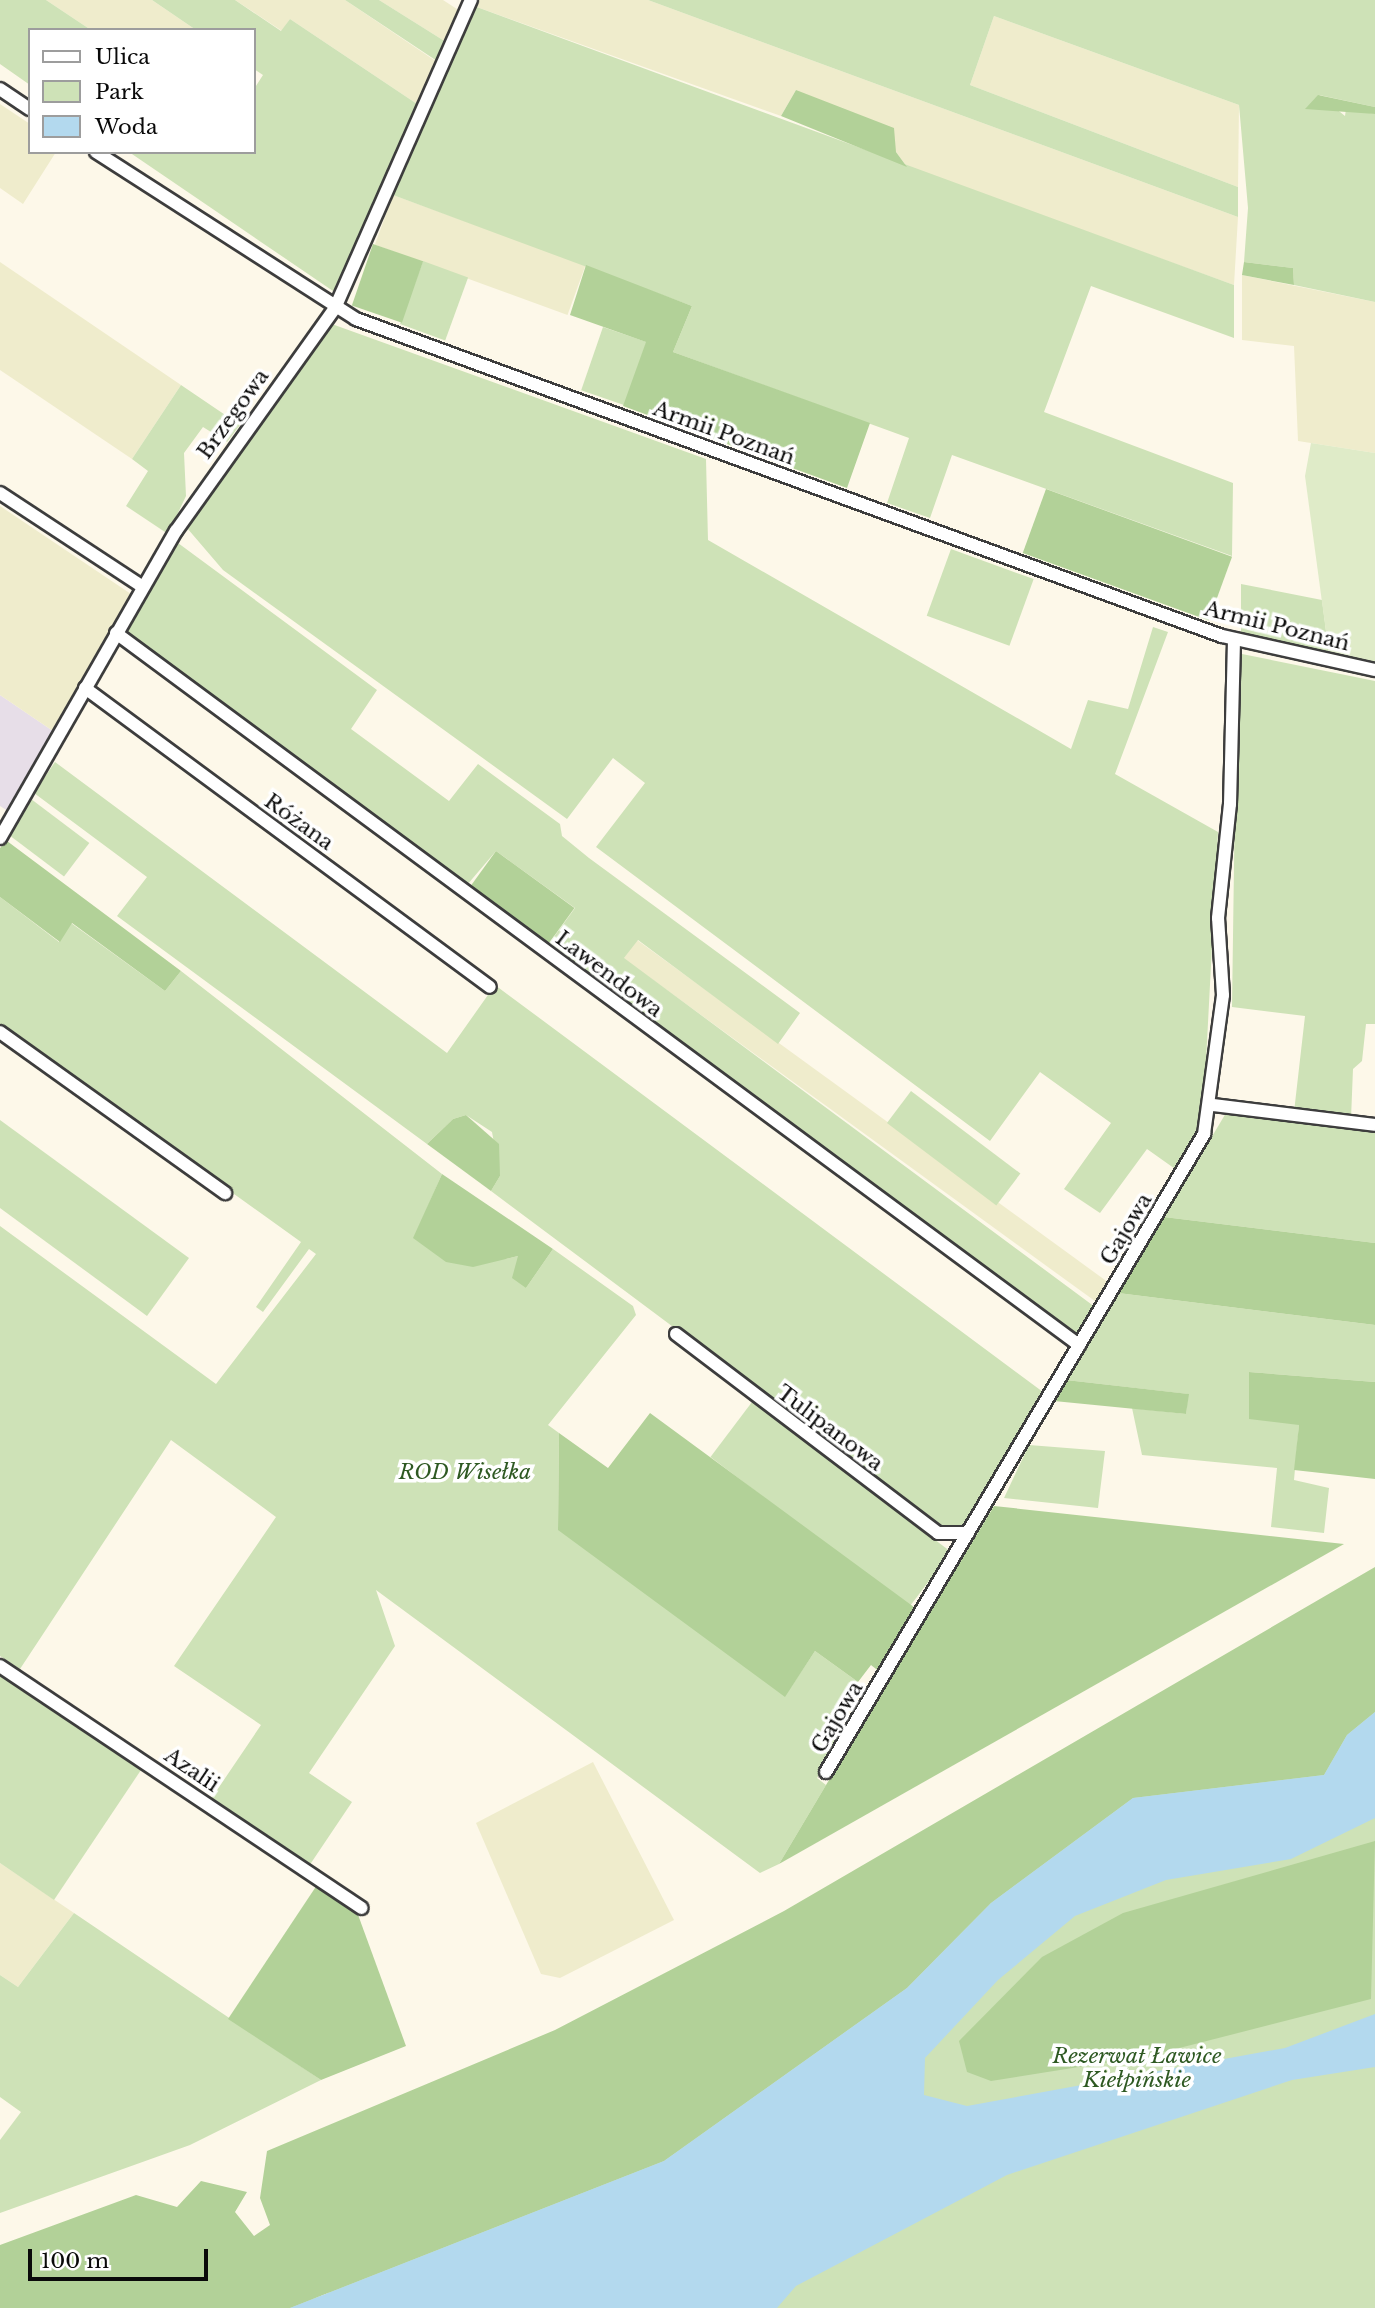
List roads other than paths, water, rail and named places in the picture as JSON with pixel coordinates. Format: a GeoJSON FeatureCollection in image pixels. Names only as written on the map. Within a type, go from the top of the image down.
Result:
{"type":"FeatureCollection","features":[{"type":"Feature","properties":{"kind":"street","name":"Brzegowa"},"geometry":{"type":"LineString","coordinates":[[0,838],[143,587],[227,453],[335,308],[471,0]]}},
{"type":"Feature","properties":{"kind":"street"},"geometry":{"type":"LineString","coordinates":[[0,89],[28,108]]}},
{"type":"Feature","properties":{"kind":"street","name":"Armii Poznań"},"geometry":{"type":"LineString","coordinates":[[99,154],[335,308],[1234,639],[1375,670]]}},
{"type":"Feature","properties":{"kind":"street"},"geometry":{"type":"LineString","coordinates":[[0,494],[143,587]]}},
{"type":"Feature","properties":{"kind":"street","name":"Lawendowa"},"geometry":{"type":"LineString","coordinates":[[116,633],[1079,1345]]}},
{"type":"Feature","properties":{"kind":"street","name":"Gajowa"},"geometry":{"type":"LineString","coordinates":[[826,1772],[1204,1134],[1213,1105],[1223,995],[1217,918],[1230,804],[1234,639]]}},
{"type":"Feature","properties":{"kind":"street","name":"Różana"},"geometry":{"type":"LineString","coordinates":[[85,688],[490,987]]}},
{"type":"Feature","properties":{"kind":"street"},"geometry":{"type":"LineString","coordinates":[[0,1032],[225,1193]]}},
{"type":"Feature","properties":{"kind":"street"},"geometry":{"type":"LineString","coordinates":[[1213,1105],[1375,1125]]}},
{"type":"Feature","properties":{"kind":"street","name":"Tulipanowa"},"geometry":{"type":"LineString","coordinates":[[676,1334],[938,1533],[968,1533]]}},
{"type":"Feature","properties":{"kind":"street","name":"Azalii"},"geometry":{"type":"LineString","coordinates":[[0,1666],[362,1908]]}},
{"type":"Feature","properties":{"kind":"water"},"geometry":{"type":"Polygon","coordinates":[[[1375,1712],[1375,1818],[1291,1859],[1166,1880],[1075,1916],[998,1980],[925,2058],[924,2095],[967,2106],[1285,2048],[1375,2014],[1375,2067],[1292,2080],[1007,2175],[796,2286],[777,2308],[290,2308],[664,2161],[907,1988],[991,1903],[1133,1798],[1324,1775],[1347,1735],[1375,1712]]]}},
{"type":"Feature","properties":{"kind":"park label","name":"ROD Wisełka"},"geometry":{"type":"Point","coordinates":[465,1472]}},
{"type":"Feature","properties":{"kind":"park label","name":"Rezerwat Ławice Kiełpińskie"},"geometry":{"type":"Point","coordinates":[1137,2068]}}]}
